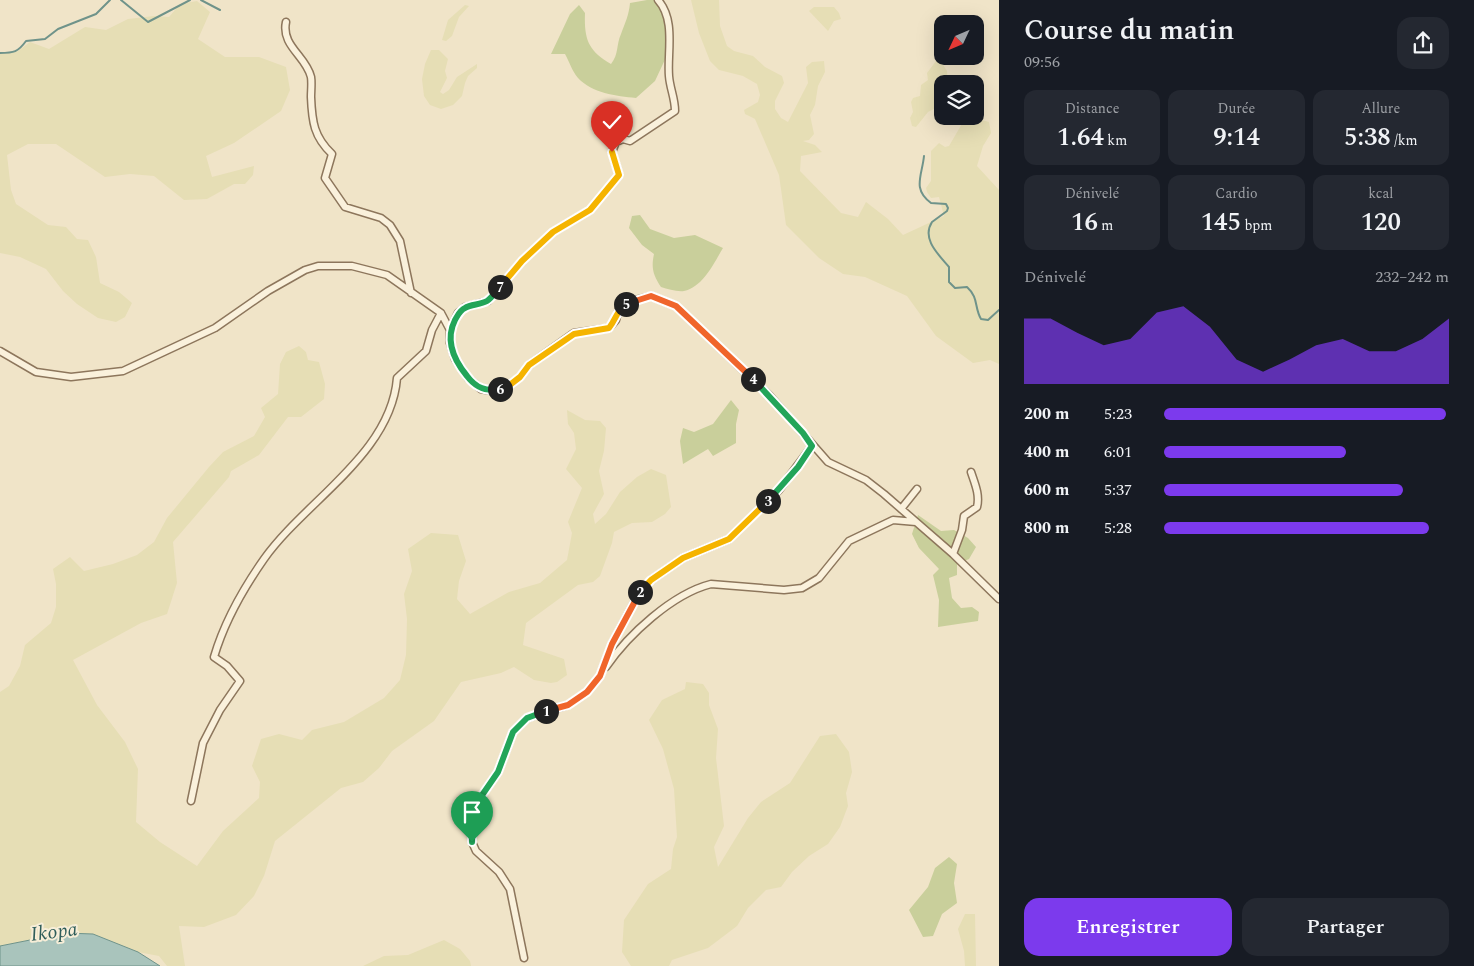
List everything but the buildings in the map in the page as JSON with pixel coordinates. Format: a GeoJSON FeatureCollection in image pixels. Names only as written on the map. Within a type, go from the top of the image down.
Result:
{"type":"FeatureCollection","features":[{"type":"Feature","properties":{"kind":"street"},"geometry":{"type":"LineString","coordinates":[[658,0],[669,27],[669,78],[675,98],[675,111],[651,125],[641,136],[630,141],[623,139],[616,142],[612,152],[619,175],[590,210],[553,232],[522,261],[488,301],[465,307],[458,313],[450,330],[450,344],[455,359],[468,378],[481,389],[492,391],[507,387],[520,377],[529,365],[574,334],[609,328],[616,320],[619,308],[631,301],[651,296],[676,306],[769,395],[828,462],[866,480],[953,554],[999,599]]}},
{"type":"Feature","properties":{"kind":"street"},"geometry":{"type":"LineString","coordinates":[[286,22],[285,37],[306,65],[311,79],[314,130],[320,142],[332,154],[325,178],[345,207],[381,218],[390,225],[400,241],[411,293]]}},
{"type":"Feature","properties":{"kind":"street"},"geometry":{"type":"LineString","coordinates":[[0,351],[36,372],[71,377],[123,371],[215,328],[268,291],[304,270],[318,266],[352,266],[387,275],[441,313],[450,330]]}},
{"type":"Feature","properties":{"kind":"street"},"geometry":{"type":"LineString","coordinates":[[191,801],[203,743],[220,710],[240,681],[227,666],[214,657],[221,631],[264,558],[372,442],[396,398],[397,378],[426,351],[432,330],[441,313]]}},
{"type":"Feature","properties":{"kind":"street"},"geometry":{"type":"LineString","coordinates":[[600,676],[626,615],[639,593],[651,580],[683,558],[729,539],[749,522],[779,490],[812,446]]}},
{"type":"Feature","properties":{"kind":"street"},"geometry":{"type":"LineString","coordinates":[[953,554],[962,530],[964,516],[977,507],[978,503],[978,492],[971,472]]}},
{"type":"Feature","properties":{"kind":"street"},"geometry":{"type":"LineString","coordinates":[[901,509],[917,489]]}},
{"type":"Feature","properties":{"kind":"street"},"geometry":{"type":"LineString","coordinates":[[524,958],[510,889],[499,872],[476,851],[472,842],[472,826],[478,801],[498,772],[513,732],[519,724],[539,713],[568,705],[587,692],[612,659],[643,626],[686,594],[711,584],[784,590],[802,588],[819,578],[849,541],[893,520],[916,522]]}},
{"type":"Feature","properties":{"kind":"shaded area"},"geometry":{"type":"Polygon","coordinates":[[[691,0],[719,0],[720,26],[727,46],[734,51],[753,56],[765,67],[782,76],[784,83],[775,101],[775,109],[781,118],[788,122],[808,83],[806,67],[812,62],[824,61],[825,72],[818,86],[815,105],[810,115],[814,134],[809,140],[803,141],[815,145],[822,152],[801,156],[800,171],[841,213],[858,217],[866,202],[888,219],[903,235],[944,216],[939,197],[931,198],[926,188],[931,181],[931,151],[939,143],[945,147],[949,146],[961,125],[984,125],[984,121],[989,122],[991,133],[983,146],[977,166],[999,190],[999,364],[990,360],[973,363],[936,336],[907,296],[865,277],[843,274],[819,258],[786,225],[779,175],[755,119],[745,114],[744,110],[758,102],[760,95],[757,84],[743,76],[719,70],[710,61],[699,33],[691,0]]]}},
{"type":"Feature","properties":{"kind":"shaded area"},"geometry":{"type":"Polygon","coordinates":[[[197,1],[210,12],[198,39],[225,57],[259,57],[286,67],[290,90],[281,111],[234,143],[206,156],[212,177],[254,166],[253,175],[245,184],[234,184],[207,199],[184,200],[154,176],[130,174],[105,177],[56,144],[28,144],[7,155],[11,190],[16,204],[48,225],[66,227],[77,239],[88,240],[96,257],[100,283],[119,292],[132,303],[125,317],[116,322],[98,318],[77,304],[63,291],[46,269],[20,257],[0,253],[0,54],[18,51],[30,42],[49,49],[85,27],[106,30],[128,19],[154,16],[169,17],[180,4],[197,1]]]}},
{"type":"Feature","properties":{"kind":"shaded area"},"geometry":{"type":"Polygon","coordinates":[[[465,5],[469,6],[459,17],[452,36],[446,41],[442,40],[448,20],[465,5]]]}},
{"type":"Feature","properties":{"kind":"shaded area"},"geometry":{"type":"Polygon","coordinates":[[[814,7],[834,7],[841,19],[834,21],[828,31],[809,11],[814,7]]]}},
{"type":"Feature","properties":{"kind":"shaded area"},"geometry":{"type":"Polygon","coordinates":[[[431,50],[439,50],[448,59],[445,71],[447,78],[440,92],[443,94],[449,90],[457,77],[477,64],[477,68],[468,76],[462,96],[453,105],[441,109],[430,105],[424,96],[422,79],[425,64],[431,50]]]}},
{"type":"Feature","properties":{"kind":"shaded area"},"geometry":{"type":"Polygon","coordinates":[[[934,64],[943,65],[947,75],[934,75],[934,109],[928,112],[916,127],[912,126],[910,118],[913,112],[911,102],[913,98],[920,96],[921,85],[928,80],[927,73],[934,64]]]}},
{"type":"Feature","properties":{"kind":"shaded area"},"geometry":{"type":"Polygon","coordinates":[[[299,346],[306,352],[308,360],[319,362],[325,384],[324,399],[301,417],[288,417],[259,455],[231,471],[229,477],[173,542],[177,583],[167,614],[141,623],[73,660],[97,705],[125,742],[138,769],[136,822],[160,842],[197,866],[223,831],[259,798],[260,782],[252,766],[261,739],[279,734],[302,740],[312,730],[344,722],[384,698],[400,680],[406,655],[407,619],[404,594],[412,571],[408,549],[431,533],[458,535],[466,561],[459,581],[457,599],[470,614],[509,592],[540,583],[567,560],[572,533],[568,522],[582,488],[566,469],[576,449],[574,433],[568,424],[567,410],[585,420],[600,421],[606,428],[604,451],[599,471],[604,494],[593,514],[595,524],[606,514],[620,492],[637,477],[651,469],[666,475],[671,507],[665,514],[652,522],[632,523],[614,532],[600,576],[593,582],[578,585],[526,623],[523,645],[564,659],[567,675],[557,682],[551,683],[534,680],[514,667],[501,673],[461,682],[434,721],[392,751],[379,768],[363,782],[341,788],[275,841],[264,876],[254,896],[236,915],[204,927],[179,926],[185,966],[167,966],[159,956],[138,952],[93,934],[65,933],[0,946],[0,692],[9,686],[20,666],[25,645],[51,623],[56,607],[56,584],[53,569],[70,557],[84,571],[113,564],[137,555],[154,542],[167,518],[223,452],[254,436],[265,417],[261,408],[278,394],[280,364],[286,352],[299,346]]]}},
{"type":"Feature","properties":{"kind":"shaded area"},"geometry":{"type":"Polygon","coordinates":[[[686,682],[703,684],[709,693],[709,705],[718,729],[716,758],[724,826],[714,847],[718,867],[748,818],[761,802],[790,783],[820,736],[836,734],[849,752],[852,772],[846,793],[848,806],[840,827],[828,844],[809,856],[792,872],[781,887],[766,890],[748,908],[737,926],[708,948],[672,960],[669,966],[631,966],[622,952],[624,920],[648,884],[671,869],[673,849],[677,837],[674,789],[663,749],[649,720],[662,700],[685,689],[686,682]]]}},
{"type":"Feature","properties":{"kind":"shaded area"},"geometry":{"type":"Polygon","coordinates":[[[965,914],[975,914],[976,966],[965,966],[964,951],[958,929],[965,914]]]}},
{"type":"Feature","properties":{"kind":"shaded area"},"geometry":{"type":"Polygon","coordinates":[[[444,940],[460,949],[470,961],[471,966],[363,966],[384,956],[408,955],[444,940]]]}},
{"type":"Feature","properties":{"kind":"green space"},"geometry":{"type":"Polygon","coordinates":[[[662,0],[671,22],[669,51],[655,81],[636,98],[613,95],[590,87],[578,78],[565,54],[551,54],[570,14],[579,5],[585,13],[585,30],[592,49],[611,64],[615,57],[630,3],[662,0]]]}},
{"type":"Feature","properties":{"kind":"green space"},"geometry":{"type":"Polygon","coordinates":[[[640,215],[650,229],[674,238],[695,235],[723,248],[712,267],[697,285],[684,291],[661,287],[653,271],[654,254],[642,245],[629,228],[632,216],[640,215]]]}},
{"type":"Feature","properties":{"kind":"green space"},"geometry":{"type":"Polygon","coordinates":[[[731,400],[739,410],[736,424],[736,443],[713,456],[708,449],[683,464],[680,441],[683,428],[694,432],[713,424],[731,400]]]}},
{"type":"Feature","properties":{"kind":"green space"},"geometry":{"type":"Polygon","coordinates":[[[918,515],[941,531],[954,530],[968,538],[976,547],[969,559],[957,564],[957,575],[949,578],[952,598],[961,608],[972,607],[979,612],[978,621],[938,627],[939,600],[933,575],[939,569],[919,548],[912,534],[918,515]]]}},
{"type":"Feature","properties":{"kind":"green space"},"geometry":{"type":"Polygon","coordinates":[[[949,857],[957,864],[954,883],[957,903],[942,914],[933,936],[923,937],[909,910],[928,887],[935,868],[949,857]]]}},
{"type":"Feature","properties":{"kind":"water"},"geometry":{"type":"Polygon","coordinates":[[[65,933],[93,934],[138,952],[160,966],[0,966],[0,946],[65,933]]]}},
{"type":"Feature","properties":{"kind":"waterway"},"geometry":{"type":"LineString","coordinates":[[0,53],[15,51],[21,48],[26,41],[45,39],[58,29],[96,14],[110,0]]}},
{"type":"Feature","properties":{"kind":"waterway"},"geometry":{"type":"LineString","coordinates":[[121,0],[148,22],[190,0]]}},
{"type":"Feature","properties":{"kind":"waterway"},"geometry":{"type":"LineString","coordinates":[[201,0],[220,10]]}},
{"type":"Feature","properties":{"kind":"waterway"},"geometry":{"type":"LineString","coordinates":[[924,156],[920,182],[922,193],[931,203],[946,204],[948,208],[947,211],[932,222],[929,228],[929,235],[936,252],[949,267],[949,282],[955,288],[967,287],[971,291],[981,319],[988,320],[999,310]]}},
{"type":"Feature","properties":{"kind":"route"},"geometry":{"type":"LineString","coordinates":[[472,842],[472,826],[478,801],[498,772],[513,732],[519,724],[539,713],[568,705],[587,692],[600,676],[612,644],[639,593],[651,580],[683,558],[729,539],[749,522],[779,490],[812,446],[769,395],[676,306],[651,296],[631,301],[619,308],[616,320],[609,328],[574,334],[529,365],[520,377],[507,387],[492,391],[481,389],[468,378],[455,359],[450,344],[450,330],[458,313],[465,307],[488,301],[522,261],[553,232],[590,210],[619,175],[612,152]]}},
{"type":"Feature","properties":{"kind":"water label","name":"Ikopa"},"geometry":{"type":"Point","coordinates":[54,931]}}]}
